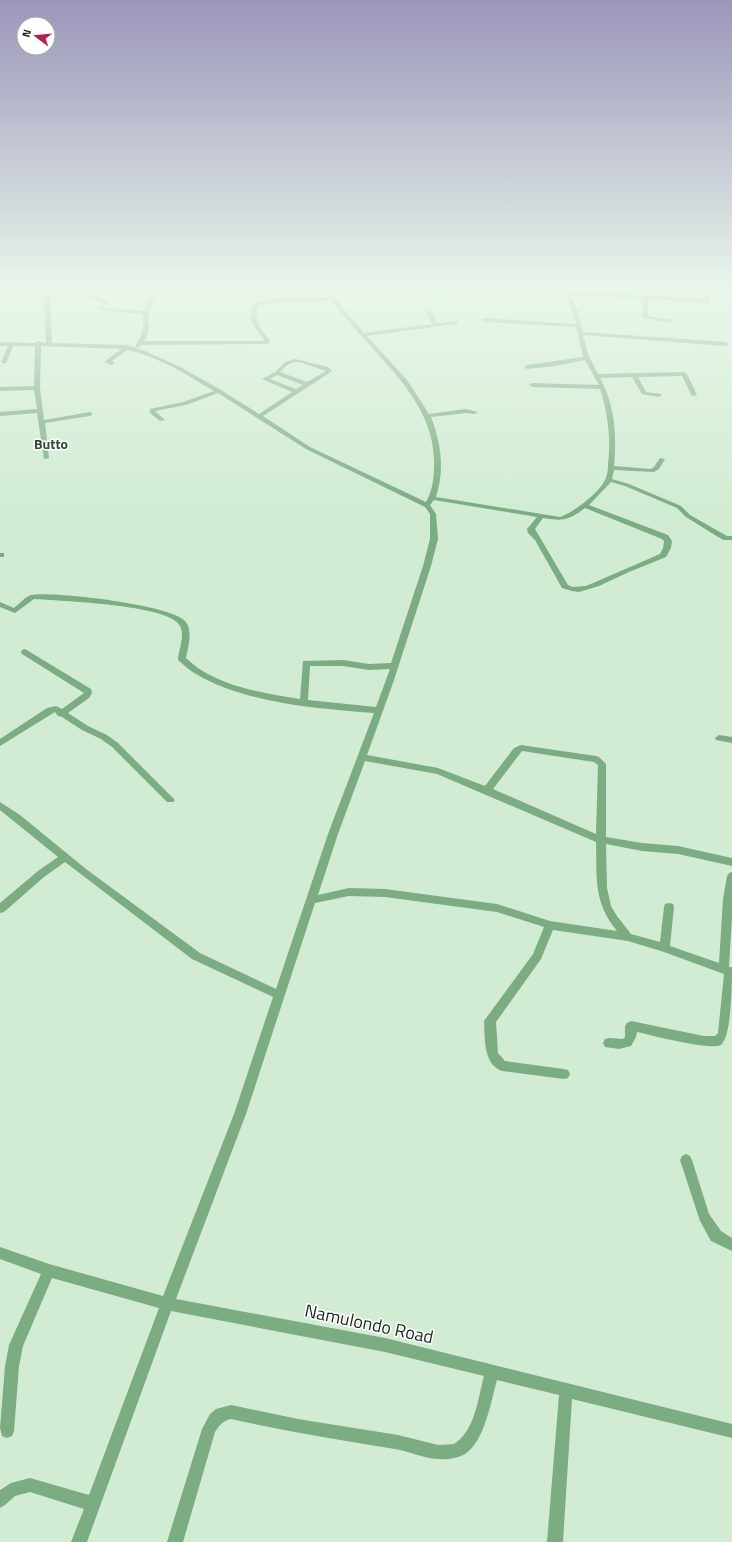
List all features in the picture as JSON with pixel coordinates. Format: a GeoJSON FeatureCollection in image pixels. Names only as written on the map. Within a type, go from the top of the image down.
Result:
{"type":"FeatureCollection","features":[{"type":"Feature","properties":{"kind":"street"},"geometry":{"type":"LineString","coordinates":[[38,362],[37,388],[46,458]]}},
{"type":"Feature","properties":{"kind":"street"},"geometry":{"type":"LineString","coordinates":[[107,362],[112,363]]}},
{"type":"Feature","properties":{"kind":"street"},"geometry":{"type":"LineString","coordinates":[[167,362],[219,390],[313,451],[430,502],[561,519],[584,505],[609,480],[613,441],[602,388],[589,362]]}},
{"type":"Feature","properties":{"kind":"street"},"geometry":{"type":"LineString","coordinates":[[288,362],[285,363],[277,373],[265,379],[298,392]]}},
{"type":"Feature","properties":{"kind":"street"},"geometry":{"type":"LineString","coordinates":[[259,416],[329,372],[329,370],[305,362]]}},
{"type":"Feature","properties":{"kind":"street"},"geometry":{"type":"LineString","coordinates":[[79,1542],[196,1226],[240,1114],[333,834],[394,666],[427,566],[434,538],[433,514],[430,502],[438,467],[436,443],[422,405],[387,362]]}},
{"type":"Feature","properties":{"kind":"street"},"geometry":{"type":"LineString","coordinates":[[528,367],[566,362]]}},
{"type":"Feature","properties":{"kind":"street"},"geometry":{"type":"LineString","coordinates":[[277,373],[310,385]]}},
{"type":"Feature","properties":{"kind":"street"},"geometry":{"type":"LineString","coordinates":[[597,376],[684,374],[694,396]]}},
{"type":"Feature","properties":{"kind":"street"},"geometry":{"type":"LineString","coordinates":[[634,375],[644,392],[660,395]]}},
{"type":"Feature","properties":{"kind":"street"},"geometry":{"type":"LineString","coordinates":[[532,385],[602,388]]}},
{"type":"Feature","properties":{"kind":"street"},"geometry":{"type":"LineString","coordinates":[[0,389],[37,388]]}},
{"type":"Feature","properties":{"kind":"street"},"geometry":{"type":"LineString","coordinates":[[162,420],[152,412],[152,410],[184,404],[219,390]]}},
{"type":"Feature","properties":{"kind":"street"},"geometry":{"type":"LineString","coordinates":[[0,414],[40,411]]}},
{"type":"Feature","properties":{"kind":"street"},"geometry":{"type":"LineString","coordinates":[[427,416],[463,411],[475,412]]}},
{"type":"Feature","properties":{"kind":"street"},"geometry":{"type":"LineString","coordinates":[[42,422],[90,414]]}},
{"type":"Feature","properties":{"kind":"street"},"geometry":{"type":"LineString","coordinates":[[611,468],[652,471],[658,468],[662,459]]}},
{"type":"Feature","properties":{"kind":"street"},"geometry":{"type":"LineString","coordinates":[[609,480],[627,485],[679,507],[688,516],[726,538],[732,538]]}},
{"type":"Feature","properties":{"kind":"street"},"geometry":{"type":"LineString","coordinates":[[542,516],[531,529],[532,533],[541,544],[565,586],[568,588],[574,589],[599,584],[624,571],[659,557],[665,552],[668,541],[664,537],[584,505]]}},
{"type":"Feature","properties":{"kind":"street"},"geometry":{"type":"LineString","coordinates":[[0,604],[15,611],[32,597],[59,598],[111,603],[169,613],[179,618],[186,629],[182,659],[186,664],[204,675],[244,691],[264,696],[347,708],[378,710]]}},
{"type":"Feature","properties":{"kind":"street"},"geometry":{"type":"LineString","coordinates":[[25,652],[88,691],[86,696],[61,714]]}},
{"type":"Feature","properties":{"kind":"street"},"geometry":{"type":"LineString","coordinates":[[304,702],[306,663],[336,663],[369,667],[394,666]]}},
{"type":"Feature","properties":{"kind":"street"},"geometry":{"type":"LineString","coordinates":[[0,743],[52,709],[56,709],[61,714],[104,737],[115,745],[170,800]]}},
{"type":"Feature","properties":{"kind":"street"},"geometry":{"type":"LineString","coordinates":[[719,738],[732,740]]}},
{"type":"Feature","properties":{"kind":"street"},"geometry":{"type":"LineString","coordinates":[[487,790],[520,748],[548,754],[596,759],[602,764],[602,888],[606,906],[613,919],[628,937]]}},
{"type":"Feature","properties":{"kind":"street"},"geometry":{"type":"LineString","coordinates":[[362,757],[438,771],[487,790],[601,840],[642,847],[678,850],[732,862]]}},
{"type":"Feature","properties":{"kind":"street"},"geometry":{"type":"LineString","coordinates":[[0,805],[17,817],[65,857],[196,956],[279,995]]}},
{"type":"Feature","properties":{"kind":"street"},"geometry":{"type":"LineString","coordinates":[[0,909],[41,874],[65,857]]}},
{"type":"Feature","properties":{"kind":"street"},"geometry":{"type":"LineString","coordinates":[[609,1044],[622,1046],[627,1042],[632,1033],[631,1026],[704,1041],[718,1041],[723,1034],[729,971],[728,899],[732,876]]}},
{"type":"Feature","properties":{"kind":"street"},"geometry":{"type":"LineString","coordinates":[[311,900],[349,892],[385,893],[497,908],[550,925],[628,937],[665,948],[729,971]]}},
{"type":"Feature","properties":{"kind":"street"},"geometry":{"type":"LineString","coordinates":[[665,948],[669,907]]}},
{"type":"Feature","properties":{"kind":"street"},"geometry":{"type":"LineString","coordinates":[[550,925],[537,956],[490,1021],[490,1045],[493,1055],[502,1066],[564,1074]]}},
{"type":"Feature","properties":{"kind":"street"},"geometry":{"type":"LineString","coordinates":[[686,1160],[704,1217],[716,1236],[732,1245]]}},
{"type":"Feature","properties":{"kind":"street","name":"Namulondo Road"},"geometry":{"type":"LineString","coordinates":[[0,1253],[49,1272],[168,1304],[385,1345],[492,1370],[732,1431]]}},
{"type":"Feature","properties":{"kind":"street"},"geometry":{"type":"LineString","coordinates":[[7,1432],[12,1366],[16,1345],[49,1272]]}},
{"type":"Feature","properties":{"kind":"street"},"geometry":{"type":"LineString","coordinates":[[175,1542],[202,1448],[209,1429],[221,1414],[231,1412],[298,1426],[398,1442],[438,1452],[454,1451],[461,1448],[470,1438],[477,1426],[492,1370]]}},
{"type":"Feature","properties":{"kind":"street"},"geometry":{"type":"LineString","coordinates":[[555,1542],[566,1390]]}},
{"type":"Feature","properties":{"kind":"street"},"geometry":{"type":"LineString","coordinates":[[0,1500],[11,1490],[30,1485],[93,1504]]}},
{"type":"Feature","properties":{"kind":"district","name":"Butto"},"geometry":{"type":"Point","coordinates":[51,444]}}]}
